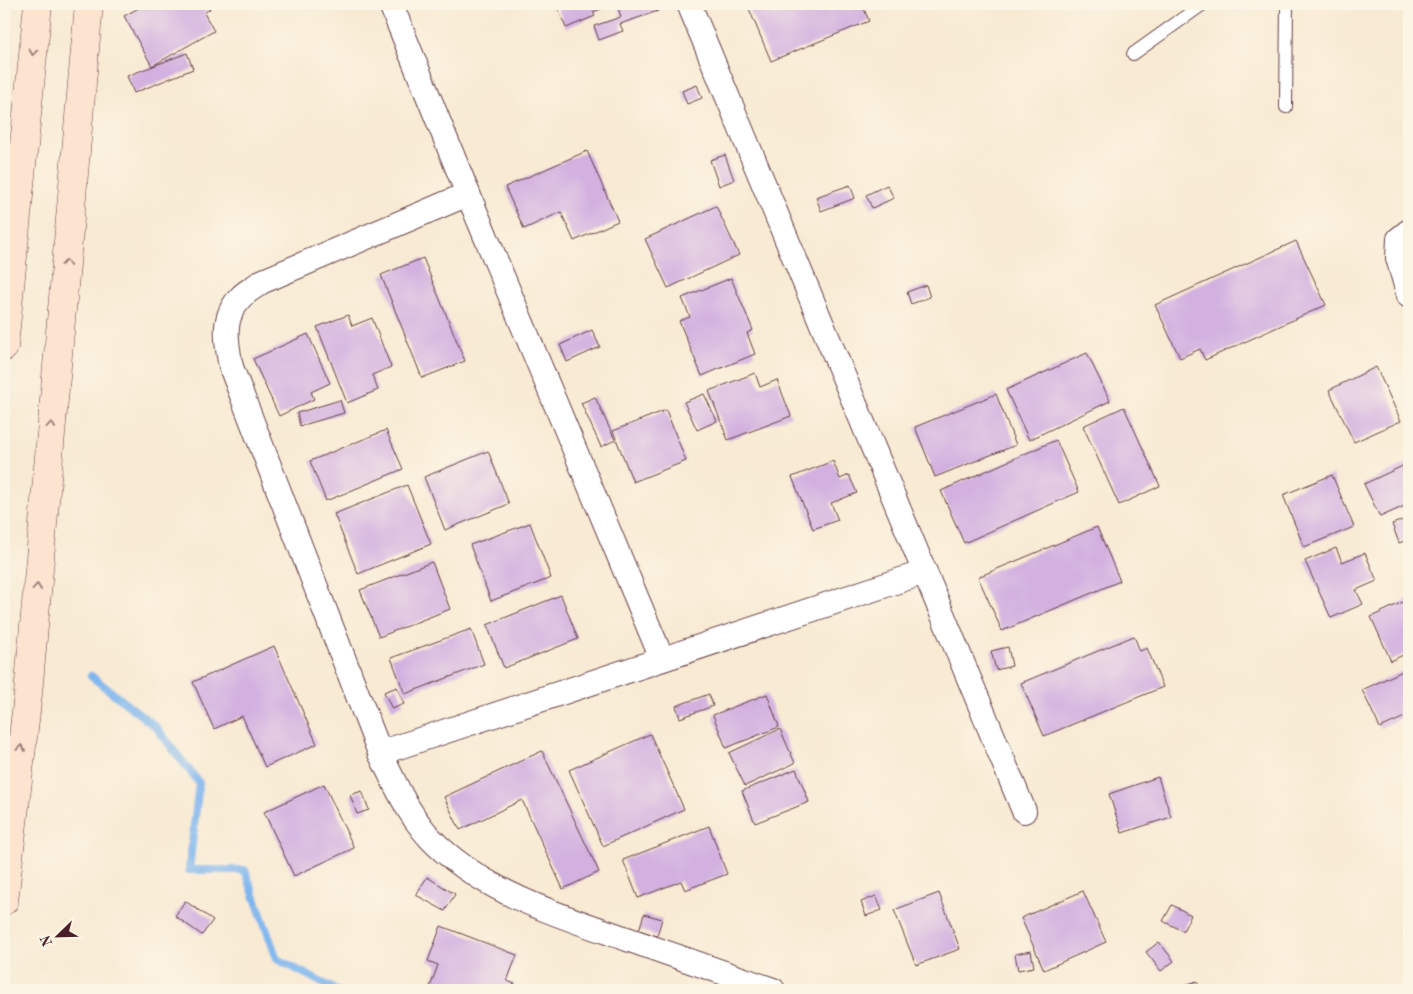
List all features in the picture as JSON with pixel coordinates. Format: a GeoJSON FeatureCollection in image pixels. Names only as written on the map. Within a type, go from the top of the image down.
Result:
{"type":"FeatureCollection","features":[{"type":"Feature","properties":{"kind":"main road"},"geometry":{"type":"LineString","coordinates":[[4,347],[38,4]]}},
{"type":"Feature","properties":{"kind":"main road"},"geometry":{"type":"LineString","coordinates":[[4,901],[28,694],[89,4]]}},
{"type":"Feature","properties":{"kind":"street"},"geometry":{"type":"LineString","coordinates":[[689,4],[1024,811]]}},
{"type":"Feature","properties":{"kind":"street"},"geometry":{"type":"LineString","coordinates":[[392,7],[662,659]]}},
{"type":"Feature","properties":{"kind":"street"},"geometry":{"type":"LineString","coordinates":[[468,194],[261,282],[241,297],[228,315],[225,340],[230,367],[380,753],[397,788],[418,823],[438,845],[462,865],[505,892],[550,912],[774,990]]}},
{"type":"Feature","properties":{"kind":"street"},"geometry":{"type":"LineString","coordinates":[[1409,231],[1399,239],[1398,258],[1409,296]]}},
{"type":"Feature","properties":{"kind":"street"},"geometry":{"type":"LineString","coordinates":[[380,753],[925,572]]}},
{"type":"Feature","properties":{"kind":"lane"},"geometry":{"type":"LineString","coordinates":[[1133,54],[1204,4]]}},
{"type":"Feature","properties":{"kind":"lane"},"geometry":{"type":"LineString","coordinates":[[1286,107],[1287,4]]}},
{"type":"Feature","properties":{"kind":"building"},"geometry":{"type":"Polygon","coordinates":[[[146,4],[182,4],[184,8],[192,4],[207,4],[210,9],[204,13],[214,31],[152,66],[124,16],[146,4]]]}},
{"type":"Feature","properties":{"kind":"building"},"geometry":{"type":"Polygon","coordinates":[[[556,4],[615,4],[593,12],[595,16],[566,28],[556,4]]]}},
{"type":"Feature","properties":{"kind":"building"},"geometry":{"type":"Polygon","coordinates":[[[655,4],[658,11],[620,24],[623,31],[599,40],[594,26],[621,17],[617,5],[655,4]]]}},
{"type":"Feature","properties":{"kind":"building"},"geometry":{"type":"Polygon","coordinates":[[[747,4],[862,4],[869,21],[771,61],[747,4]]]}},
{"type":"Feature","properties":{"kind":"building"},"geometry":{"type":"Polygon","coordinates":[[[187,53],[193,69],[134,93],[127,76],[187,53]]]}},
{"type":"Feature","properties":{"kind":"building"},"geometry":{"type":"Polygon","coordinates":[[[697,85],[702,98],[687,104],[682,91],[697,85]]]}},
{"type":"Feature","properties":{"kind":"building"},"geometry":{"type":"Polygon","coordinates":[[[587,151],[618,221],[574,241],[561,212],[524,229],[505,187],[587,151]]]}},
{"type":"Feature","properties":{"kind":"building"},"geometry":{"type":"Polygon","coordinates":[[[725,155],[734,180],[719,186],[710,160],[725,155]]]}},
{"type":"Feature","properties":{"kind":"building"},"geometry":{"type":"Polygon","coordinates":[[[850,185],[855,198],[821,211],[816,197],[850,185]]]}},
{"type":"Feature","properties":{"kind":"building"},"geometry":{"type":"Polygon","coordinates":[[[887,185],[894,198],[872,208],[866,195],[887,185]]]}},
{"type":"Feature","properties":{"kind":"building"},"geometry":{"type":"Polygon","coordinates":[[[716,206],[739,255],[668,288],[645,239],[716,206]]]}},
{"type":"Feature","properties":{"kind":"building"},"geometry":{"type":"Polygon","coordinates":[[[1296,241],[1326,305],[1205,360],[1200,349],[1180,358],[1155,305],[1296,241]]]}},
{"type":"Feature","properties":{"kind":"building"},"geometry":{"type":"Polygon","coordinates":[[[423,258],[465,361],[422,378],[381,275],[423,258]]]}},
{"type":"Feature","properties":{"kind":"building"},"geometry":{"type":"Polygon","coordinates":[[[731,278],[753,330],[747,333],[755,354],[702,376],[679,321],[690,317],[682,298],[731,278]]]}},
{"type":"Feature","properties":{"kind":"building"},"geometry":{"type":"Polygon","coordinates":[[[926,285],[930,297],[911,304],[907,292],[926,285]]]}},
{"type":"Feature","properties":{"kind":"building"},"geometry":{"type":"Polygon","coordinates":[[[348,315],[352,326],[372,318],[391,367],[372,375],[378,390],[347,403],[317,327],[348,315]]]}},
{"type":"Feature","properties":{"kind":"building"},"geometry":{"type":"Polygon","coordinates":[[[592,330],[600,347],[567,362],[560,345],[592,330]]]}},
{"type":"Feature","properties":{"kind":"building"},"geometry":{"type":"Polygon","coordinates":[[[308,334],[330,383],[311,392],[314,399],[279,416],[253,359],[308,334]]]}},
{"type":"Feature","properties":{"kind":"building"},"geometry":{"type":"Polygon","coordinates":[[[1087,353],[1110,401],[1029,440],[1006,390],[1087,353]]]}},
{"type":"Feature","properties":{"kind":"building"},"geometry":{"type":"Polygon","coordinates":[[[1376,367],[1401,421],[1354,442],[1329,390],[1376,367]]]}},
{"type":"Feature","properties":{"kind":"building"},"geometry":{"type":"Polygon","coordinates":[[[755,373],[760,387],[777,380],[791,416],[728,440],[709,391],[755,373]]]}},
{"type":"Feature","properties":{"kind":"building"},"geometry":{"type":"Polygon","coordinates":[[[704,394],[717,421],[697,430],[684,402],[704,394]]]}},
{"type":"Feature","properties":{"kind":"building"},"geometry":{"type":"Polygon","coordinates":[[[996,394],[1016,445],[935,477],[915,427],[996,394]]]}},
{"type":"Feature","properties":{"kind":"building"},"geometry":{"type":"Polygon","coordinates":[[[595,397],[615,440],[601,447],[581,403],[595,397]]]}},
{"type":"Feature","properties":{"kind":"building"},"geometry":{"type":"Polygon","coordinates":[[[340,400],[344,413],[300,426],[297,413],[340,400]]]}},
{"type":"Feature","properties":{"kind":"building"},"geometry":{"type":"Polygon","coordinates":[[[1124,407],[1160,486],[1119,505],[1083,426],[1124,407]]]}},
{"type":"Feature","properties":{"kind":"building"},"geometry":{"type":"Polygon","coordinates":[[[666,410],[686,461],[633,482],[613,431],[666,410]]]}},
{"type":"Feature","properties":{"kind":"building"},"geometry":{"type":"Polygon","coordinates":[[[386,430],[403,469],[326,501],[310,461],[386,430]]]}},
{"type":"Feature","properties":{"kind":"building"},"geometry":{"type":"Polygon","coordinates":[[[1056,440],[1079,492],[964,543],[941,491],[1056,440]]]}},
{"type":"Feature","properties":{"kind":"building"},"geometry":{"type":"Polygon","coordinates":[[[488,451],[509,504],[445,530],[424,477],[488,451]]]}},
{"type":"Feature","properties":{"kind":"building"},"geometry":{"type":"Polygon","coordinates":[[[833,461],[840,479],[849,475],[857,493],[831,503],[838,520],[813,529],[792,477],[833,461]]]}},
{"type":"Feature","properties":{"kind":"building"},"geometry":{"type":"Polygon","coordinates":[[[1409,463],[1409,504],[1380,517],[1364,484],[1409,463]]]}},
{"type":"Feature","properties":{"kind":"building"},"geometry":{"type":"Polygon","coordinates":[[[1332,475],[1354,527],[1304,547],[1283,495],[1332,475]]]}},
{"type":"Feature","properties":{"kind":"building"},"geometry":{"type":"Polygon","coordinates":[[[407,485],[431,544],[358,574],[334,514],[407,485]]]}},
{"type":"Feature","properties":{"kind":"building"},"geometry":{"type":"Polygon","coordinates":[[[1409,518],[1409,539],[1399,543],[1392,524],[1409,518]]]}},
{"type":"Feature","properties":{"kind":"building"},"geometry":{"type":"Polygon","coordinates":[[[530,523],[551,578],[491,601],[470,545],[530,523]]]}},
{"type":"Feature","properties":{"kind":"building"},"geometry":{"type":"Polygon","coordinates":[[[1097,527],[1120,581],[1002,631],[978,577],[1097,527]]]}},
{"type":"Feature","properties":{"kind":"building"},"geometry":{"type":"Polygon","coordinates":[[[1336,548],[1342,562],[1365,553],[1377,581],[1356,590],[1363,604],[1331,618],[1305,561],[1336,548]]]}},
{"type":"Feature","properties":{"kind":"building"},"geometry":{"type":"Polygon","coordinates":[[[432,562],[450,609],[379,637],[360,590],[432,562]]]}},
{"type":"Feature","properties":{"kind":"building"},"geometry":{"type":"Polygon","coordinates":[[[561,595],[578,639],[504,668],[487,625],[561,595]]]}},
{"type":"Feature","properties":{"kind":"building"},"geometry":{"type":"Polygon","coordinates":[[[1409,599],[1409,652],[1391,661],[1371,617],[1409,599]]]}},
{"type":"Feature","properties":{"kind":"building"},"geometry":{"type":"Polygon","coordinates":[[[471,629],[484,664],[405,694],[391,658],[471,629]]]}},
{"type":"Feature","properties":{"kind":"building"},"geometry":{"type":"Polygon","coordinates":[[[1134,636],[1140,651],[1147,648],[1163,687],[1044,736],[1021,683],[1134,636]]]}},
{"type":"Feature","properties":{"kind":"building"},"geometry":{"type":"Polygon","coordinates":[[[274,646],[317,744],[265,767],[242,716],[214,729],[193,682],[274,646]]]}},
{"type":"Feature","properties":{"kind":"building"},"geometry":{"type":"Polygon","coordinates":[[[1008,647],[1012,666],[996,670],[991,651],[1008,647]]]}},
{"type":"Feature","properties":{"kind":"building"},"geometry":{"type":"Polygon","coordinates":[[[1409,668],[1409,715],[1380,728],[1362,690],[1409,668]]]}},
{"type":"Feature","properties":{"kind":"building"},"geometry":{"type":"Polygon","coordinates":[[[397,687],[404,704],[392,709],[384,692],[397,687]]]}},
{"type":"Feature","properties":{"kind":"building"},"geometry":{"type":"Polygon","coordinates":[[[709,694],[713,706],[680,718],[676,706],[709,694]]]}},
{"type":"Feature","properties":{"kind":"building"},"geometry":{"type":"Polygon","coordinates":[[[767,694],[779,727],[726,748],[713,715],[767,694]]]}},
{"type":"Feature","properties":{"kind":"building"},"geometry":{"type":"Polygon","coordinates":[[[780,729],[795,763],[745,786],[729,753],[780,729]]]}},
{"type":"Feature","properties":{"kind":"building"},"geometry":{"type":"Polygon","coordinates":[[[650,734],[684,809],[603,846],[569,770],[650,734]]]}},
{"type":"Feature","properties":{"kind":"building"},"geometry":{"type":"Polygon","coordinates":[[[542,751],[599,872],[563,889],[522,800],[460,830],[444,797],[542,751]]]}},
{"type":"Feature","properties":{"kind":"building"},"geometry":{"type":"Polygon","coordinates":[[[796,769],[809,802],[755,823],[742,791],[796,769]]]}},
{"type":"Feature","properties":{"kind":"building"},"geometry":{"type":"Polygon","coordinates":[[[1158,777],[1171,817],[1122,833],[1109,794],[1158,777]]]}},
{"type":"Feature","properties":{"kind":"building"},"geometry":{"type":"Polygon","coordinates":[[[324,784],[354,848],[294,876],[264,812],[324,784]]]}},
{"type":"Feature","properties":{"kind":"building"},"geometry":{"type":"Polygon","coordinates":[[[362,791],[369,810],[357,814],[350,795],[362,791]]]}},
{"type":"Feature","properties":{"kind":"building"},"geometry":{"type":"Polygon","coordinates":[[[709,826],[727,874],[685,890],[681,881],[638,898],[623,860],[709,826]]]}},
{"type":"Feature","properties":{"kind":"building"},"geometry":{"type":"Polygon","coordinates":[[[427,877],[455,894],[445,911],[416,895],[427,877]]]}},
{"type":"Feature","properties":{"kind":"building"},"geometry":{"type":"Polygon","coordinates":[[[1083,891],[1106,942],[1044,970],[1021,918],[1083,891]]]}},
{"type":"Feature","properties":{"kind":"building"},"geometry":{"type":"Polygon","coordinates":[[[939,893],[960,949],[916,965],[894,910],[939,893]]]}},
{"type":"Feature","properties":{"kind":"building"},"geometry":{"type":"Polygon","coordinates":[[[876,896],[882,910],[866,916],[861,902],[876,896]]]}},
{"type":"Feature","properties":{"kind":"building"},"geometry":{"type":"Polygon","coordinates":[[[185,901],[213,920],[202,935],[175,916],[185,901]]]}},
{"type":"Feature","properties":{"kind":"building"},"geometry":{"type":"Polygon","coordinates":[[[1172,905],[1191,915],[1183,931],[1163,921],[1172,905]]]}},
{"type":"Feature","properties":{"kind":"building"},"geometry":{"type":"Polygon","coordinates":[[[644,914],[662,919],[657,936],[639,930],[644,914]]]}},
{"type":"Feature","properties":{"kind":"building"},"geometry":{"type":"Polygon","coordinates":[[[441,926],[517,955],[507,981],[515,984],[513,990],[429,990],[438,965],[428,961],[441,926]]]}},
{"type":"Feature","properties":{"kind":"building"},"geometry":{"type":"Polygon","coordinates":[[[1159,942],[1174,961],[1161,971],[1146,952],[1159,942]]]}},
{"type":"Feature","properties":{"kind":"building"},"geometry":{"type":"Polygon","coordinates":[[[1031,951],[1034,967],[1018,970],[1015,954],[1031,951]]]}},
{"type":"Feature","properties":{"kind":"building"},"geometry":{"type":"Polygon","coordinates":[[[1197,981],[1200,990],[1172,990],[1197,981]]]}},
{"type":"Feature","properties":{"kind":"waterway"},"geometry":{"type":"LineString","coordinates":[[91,676],[156,727],[199,783],[189,870],[245,870],[277,959],[336,990]]}}]}
